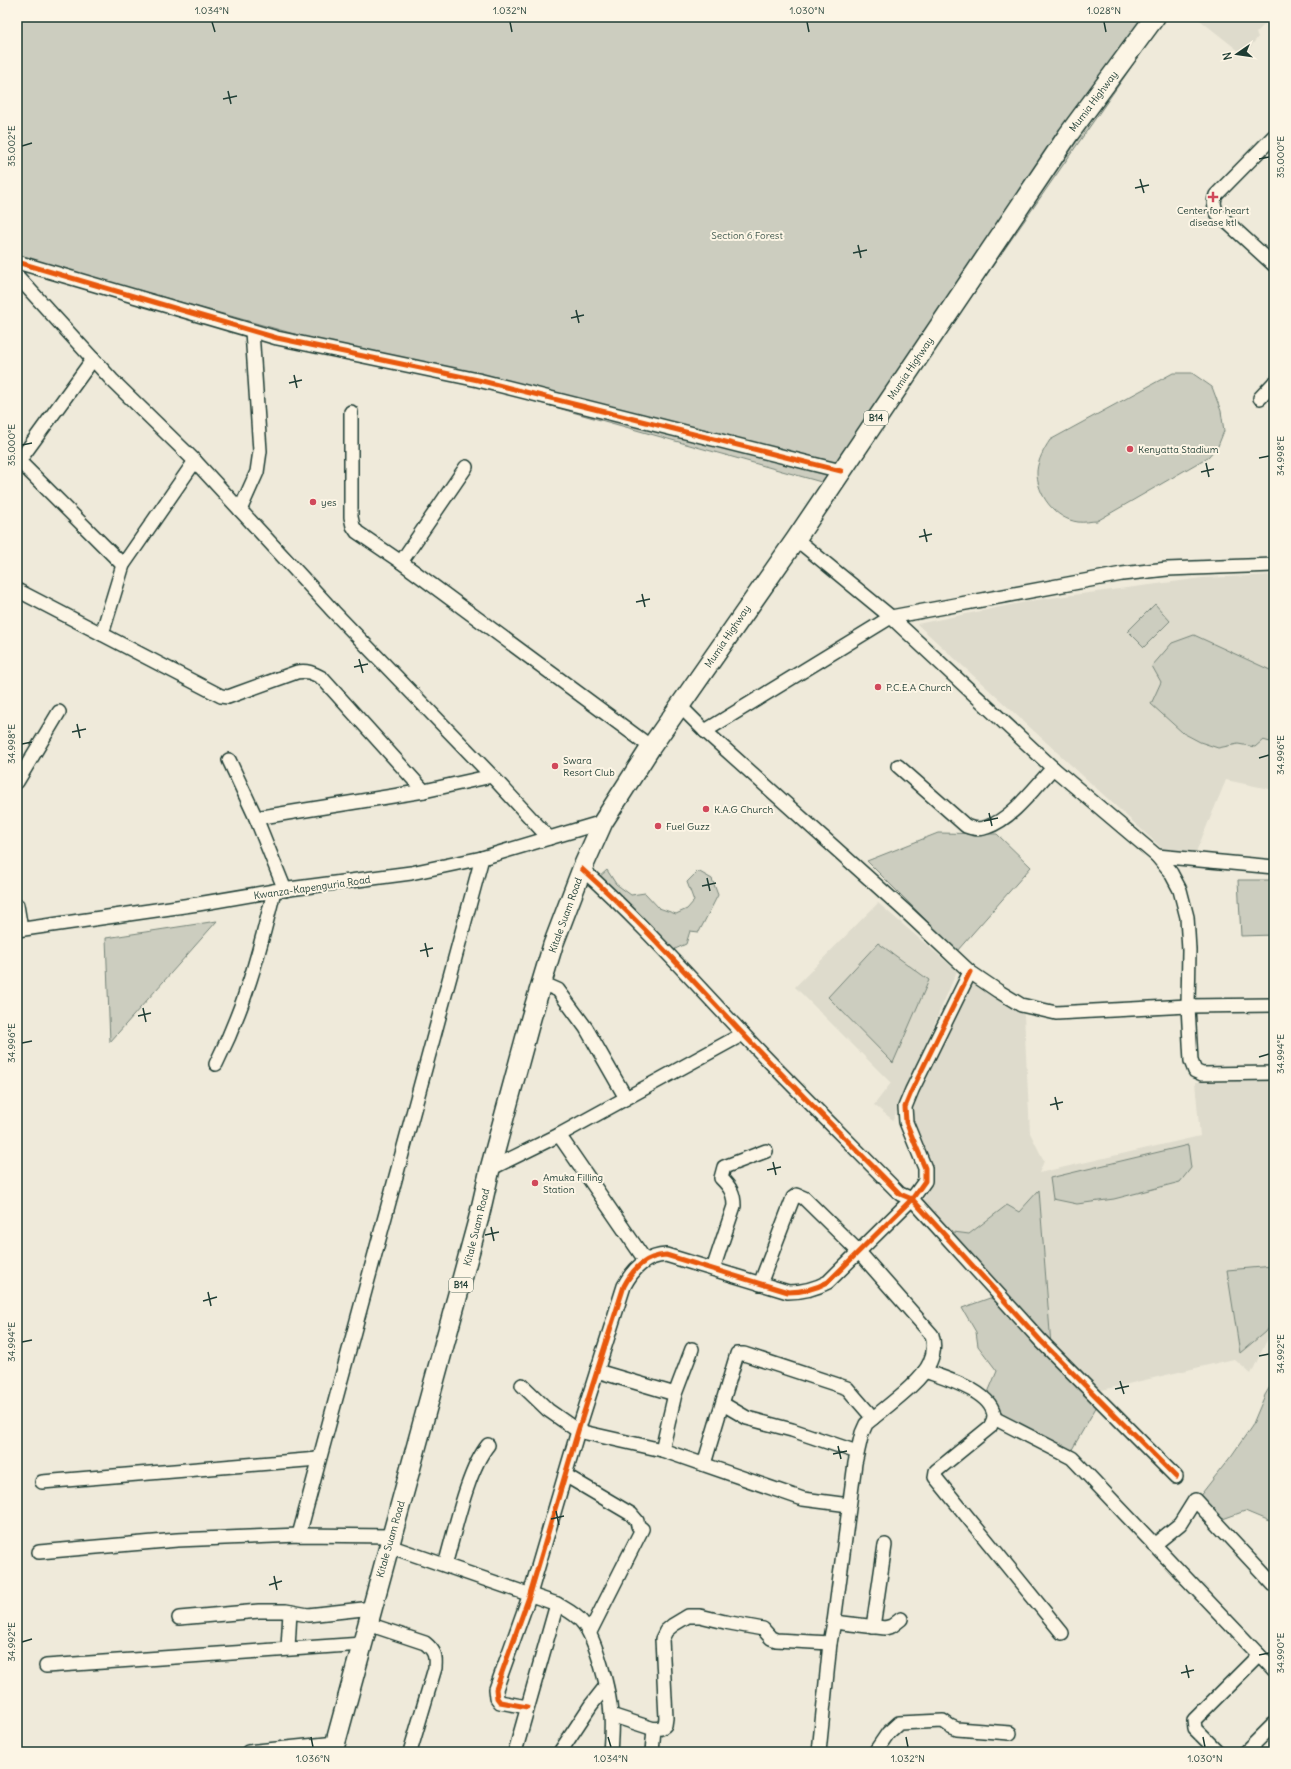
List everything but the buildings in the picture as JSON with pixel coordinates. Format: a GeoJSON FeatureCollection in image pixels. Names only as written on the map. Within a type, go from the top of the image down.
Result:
{"type":"FeatureCollection","features":[{"type":"Feature","properties":{"kind":"highway","name":"Mumia Highway"},"geometry":{"type":"LineString","coordinates":[[603,822],[651,747],[736,622],[796,538],[1068,135],[1155,17]]}},
{"type":"Feature","properties":{"kind":"highway","name":"Kitale Suam Road"},"geometry":{"type":"LineString","coordinates":[[335,1747],[479,1217],[490,1169],[553,945],[582,868],[603,822]]}},
{"type":"Feature","properties":{"kind":"street"},"geometry":{"type":"LineString","coordinates":[[1274,136],[1216,195],[1214,201],[1214,206],[1217,213],[1274,265]]}},
{"type":"Feature","properties":{"kind":"street"},"geometry":{"type":"LineString","coordinates":[[17,262],[285,340],[478,380],[840,471]]}},
{"type":"Feature","properties":{"kind":"street"},"geometry":{"type":"LineString","coordinates":[[17,276],[112,380],[195,461],[334,612],[492,776],[549,838]]}},
{"type":"Feature","properties":{"kind":"street"},"geometry":{"type":"LineString","coordinates":[[240,510],[257,472],[260,451],[252,331]]}},
{"type":"Feature","properties":{"kind":"street"},"geometry":{"type":"LineString","coordinates":[[93,359],[18,460],[123,565]]}},
{"type":"Feature","properties":{"kind":"street"},"geometry":{"type":"LineString","coordinates":[[1260,398],[1274,383]]}},
{"type":"Feature","properties":{"kind":"street"},"geometry":{"type":"LineString","coordinates":[[351,412],[352,526],[364,539],[401,562],[651,747]]}},
{"type":"Feature","properties":{"kind":"street"},"geometry":{"type":"LineString","coordinates":[[102,634],[123,565],[195,461]]}},
{"type":"Feature","properties":{"kind":"street"},"geometry":{"type":"LineString","coordinates":[[401,562],[466,466]]}},
{"type":"Feature","properties":{"kind":"street"},"geometry":{"type":"LineString","coordinates":[[796,538],[891,616],[1053,768],[1157,856],[1171,873],[1180,890],[1187,917],[1189,950],[1188,1006],[1194,1071],[1202,1074],[1274,1073]]}},
{"type":"Feature","properties":{"kind":"street"},"geometry":{"type":"LineString","coordinates":[[704,731],[891,616],[1122,574],[1167,569],[1274,565]]}},
{"type":"Feature","properties":{"kind":"street"},"geometry":{"type":"LineString","coordinates":[[17,590],[221,696],[228,697],[297,672],[305,670],[313,672],[322,678],[424,791]]}},
{"type":"Feature","properties":{"kind":"street"},"geometry":{"type":"LineString","coordinates":[[680,706],[704,731],[904,910],[970,972],[1022,1005],[1056,1013],[1188,1006],[1274,1005]]}},
{"type":"Feature","properties":{"kind":"street"},"geometry":{"type":"LineString","coordinates":[[17,782],[59,712]]}},
{"type":"Feature","properties":{"kind":"street"},"geometry":{"type":"LineString","coordinates":[[216,1064],[232,1032],[248,989],[280,890],[256,818],[229,760]]}},
{"type":"Feature","properties":{"kind":"street"},"geometry":{"type":"LineString","coordinates":[[898,766],[966,826],[974,829],[986,828],[1014,809],[1053,768]]}},
{"type":"Feature","properties":{"kind":"street"},"geometry":{"type":"LineString","coordinates":[[256,818],[424,791],[492,776]]}},
{"type":"Feature","properties":{"kind":"street","name":"Kwanza-Kapenguria Road"},"geometry":{"type":"LineString","coordinates":[[19,929],[198,904],[280,890],[411,873],[482,858],[603,822]]}},
{"type":"Feature","properties":{"kind":"street"},"geometry":{"type":"LineString","coordinates":[[1157,856],[1274,867]]}},
{"type":"Feature","properties":{"kind":"street"},"geometry":{"type":"LineString","coordinates":[[299,1535],[318,1459],[482,858]]}},
{"type":"Feature","properties":{"kind":"street"},"geometry":{"type":"LineString","coordinates":[[582,868],[615,898],[668,952],[743,1034],[900,1194],[912,1199],[1041,1341],[1176,1477]]}},
{"type":"Feature","properties":{"kind":"street"},"geometry":{"type":"LineString","coordinates":[[17,905],[19,929]]}},
{"type":"Feature","properties":{"kind":"street"},"geometry":{"type":"LineString","coordinates":[[527,1707],[500,1702],[497,1698],[496,1689],[530,1594],[578,1431],[624,1286],[628,1279],[645,1260],[653,1256],[666,1255],[788,1292],[800,1292],[817,1288],[828,1282],[912,1199],[925,1181],[925,1168],[911,1138],[906,1122],[905,1107],[970,972]]}},
{"type":"Feature","properties":{"kind":"street"},"geometry":{"type":"LineString","coordinates":[[542,983],[558,990],[586,1028],[626,1098]]}},
{"type":"Feature","properties":{"kind":"street"},"geometry":{"type":"LineString","coordinates":[[490,1169],[626,1098],[743,1034]]}},
{"type":"Feature","properties":{"kind":"street"},"geometry":{"type":"LineString","coordinates":[[558,1134],[645,1260]]}},
{"type":"Feature","properties":{"kind":"street"},"geometry":{"type":"LineString","coordinates":[[713,1270],[734,1206],[734,1197],[731,1188],[721,1178],[724,1167],[766,1151]]}},
{"type":"Feature","properties":{"kind":"street"},"geometry":{"type":"LineString","coordinates":[[760,1284],[793,1198],[797,1195],[804,1198],[859,1252],[932,1336],[934,1350],[930,1363],[925,1371],[866,1424],[862,1433],[857,1452],[830,1643],[821,1749]]}},
{"type":"Feature","properties":{"kind":"street"},"geometry":{"type":"LineString","coordinates":[[662,1450],[675,1394],[692,1349]]}},
{"type":"Feature","properties":{"kind":"street"},"geometry":{"type":"LineString","coordinates":[[704,1464],[738,1354],[744,1354],[847,1388],[874,1418]]}},
{"type":"Feature","properties":{"kind":"street"},"geometry":{"type":"LineString","coordinates":[[597,1371],[675,1394]]}},
{"type":"Feature","properties":{"kind":"street"},"geometry":{"type":"LineString","coordinates":[[925,1371],[976,1392],[987,1402],[994,1418],[1072,1458],[1274,1671]]}},
{"type":"Feature","properties":{"kind":"street"},"geometry":{"type":"LineString","coordinates":[[522,1385],[548,1410],[578,1431],[662,1450],[803,1498],[849,1506]]}},
{"type":"Feature","properties":{"kind":"street"},"geometry":{"type":"LineString","coordinates":[[723,1404],[747,1418],[792,1430],[857,1452]]}},
{"type":"Feature","properties":{"kind":"street"},"geometry":{"type":"LineString","coordinates":[[994,1418],[990,1427],[936,1471],[935,1477],[1062,1633]]}},
{"type":"Feature","properties":{"kind":"street"},"geometry":{"type":"LineString","coordinates":[[445,1565],[472,1476],[481,1453],[488,1445]]}},
{"type":"Feature","properties":{"kind":"street"},"geometry":{"type":"LineString","coordinates":[[42,1482],[318,1459]]}},
{"type":"Feature","properties":{"kind":"street"},"geometry":{"type":"LineString","coordinates":[[565,1474],[632,1514],[637,1521],[638,1526],[642,1529],[590,1632]]}},
{"type":"Feature","properties":{"kind":"street"},"geometry":{"type":"LineString","coordinates":[[1154,1545],[1180,1524],[1195,1500],[1274,1585]]}},
{"type":"Feature","properties":{"kind":"street"},"geometry":{"type":"LineString","coordinates":[[39,1552],[176,1540],[299,1535],[390,1541],[445,1565],[557,1604],[582,1621],[590,1632],[595,1644],[606,1686],[612,1715],[610,1752]]}},
{"type":"Feature","properties":{"kind":"street"},"geometry":{"type":"LineString","coordinates":[[873,1627],[885,1545]]}},
{"type":"Feature","properties":{"kind":"street"},"geometry":{"type":"LineString","coordinates":[[515,1752],[557,1604]]}},
{"type":"Feature","properties":{"kind":"street"},"geometry":{"type":"LineString","coordinates":[[179,1618],[259,1611],[286,1611],[308,1615],[370,1616],[425,1643],[432,1649],[436,1656],[435,1668],[410,1752]]}},
{"type":"Feature","properties":{"kind":"street"},"geometry":{"type":"LineString","coordinates":[[288,1648],[290,1612]]}},
{"type":"Feature","properties":{"kind":"street"},"geometry":{"type":"LineString","coordinates":[[612,1715],[654,1729],[665,1726],[666,1718],[662,1639],[666,1631],[673,1624],[688,1616],[700,1616],[763,1629],[771,1638],[776,1640],[830,1643]]}},
{"type":"Feature","properties":{"kind":"street"},"geometry":{"type":"LineString","coordinates":[[834,1622],[873,1627],[892,1626],[902,1619]]}},
{"type":"Feature","properties":{"kind":"street"},"geometry":{"type":"LineString","coordinates":[[46,1666],[362,1644]]}},
{"type":"Feature","properties":{"kind":"street"},"geometry":{"type":"LineString","coordinates":[[1218,1752],[1195,1729],[1194,1720],[1259,1655]]}},
{"type":"Feature","properties":{"kind":"street"},"geometry":{"type":"LineString","coordinates":[[560,1752],[591,1705],[606,1686]]}},
{"type":"Feature","properties":{"kind":"street"},"geometry":{"type":"LineString","coordinates":[[875,1752],[888,1733],[899,1724],[905,1722],[943,1720],[950,1726],[958,1729],[1010,1733]]}},
{"type":"Feature","properties":{"kind":"street"},"geometry":{"type":"LineString","coordinates":[[1246,1752],[1274,1724]]}},
{"type":"Feature","properties":{"kind":"street"},"geometry":{"type":"LineString","coordinates":[[652,1752],[654,1729]]}},
{"type":"Feature","properties":{"kind":"street"},"geometry":{"type":"LineString","coordinates":[[248,1752],[335,1747]]}},
{"type":"Feature","properties":{"kind":"shaded area"},"geometry":{"type":"Polygon","coordinates":[[[1196,17],[1272,17],[1256,33],[1258,37],[1244,55],[1196,17]]]}},
{"type":"Feature","properties":{"kind":"shaded area"},"geometry":{"type":"Polygon","coordinates":[[[1274,575],[1274,790],[1226,780],[1196,852],[1166,852],[917,624],[1035,600],[1203,578],[1274,575]]]}},
{"type":"Feature","properties":{"kind":"shaded area"},"geometry":{"type":"Polygon","coordinates":[[[878,903],[957,971],[893,1120],[874,1105],[891,1083],[795,987],[878,903]]]}},
{"type":"Feature","properties":{"kind":"shaded area"},"geometry":{"type":"Polygon","coordinates":[[[971,980],[1024,1015],[1030,1133],[1044,1161],[1039,1173],[1200,1136],[1195,1082],[1274,1081],[1274,1325],[1251,1374],[1234,1359],[1098,1391],[1051,1345],[1039,1191],[1019,1212],[1007,1205],[969,1234],[946,1231],[922,1203],[929,1188],[909,1116],[971,980]]]}},
{"type":"Feature","properties":{"kind":"green space","name":"Section 6 Forest"},"geometry":{"type":"Polygon","coordinates":[[[17,17],[1166,17],[839,487],[17,256],[17,17]]]}},
{"type":"Feature","properties":{"kind":"green space","name":"Kenyatta Stadium"},"geometry":{"type":"Polygon","coordinates":[[[1173,373],[1192,373],[1212,387],[1221,411],[1224,431],[1218,446],[1208,457],[1097,521],[1078,522],[1070,520],[1055,511],[1043,496],[1037,471],[1044,451],[1050,440],[1173,373]]]}},
{"type":"Feature","properties":{"kind":"green space"},"geometry":{"type":"Polygon","coordinates":[[[1155,604],[1170,621],[1144,647],[1128,631],[1155,604]]]}},
{"type":"Feature","properties":{"kind":"green space"},"geometry":{"type":"Polygon","coordinates":[[[1194,635],[1270,670],[1274,667],[1274,743],[1263,740],[1255,747],[1238,744],[1218,748],[1200,742],[1183,733],[1151,704],[1161,682],[1152,666],[1172,643],[1194,635]]]}},
{"type":"Feature","properties":{"kind":"green space"},"geometry":{"type":"Polygon","coordinates":[[[938,833],[997,834],[1031,867],[957,951],[867,861],[938,833]]]}},
{"type":"Feature","properties":{"kind":"green space"},"geometry":{"type":"Polygon","coordinates":[[[607,870],[616,884],[631,895],[645,893],[659,908],[676,914],[687,909],[694,901],[687,882],[698,871],[712,879],[718,895],[699,932],[690,931],[686,944],[673,950],[598,878],[607,870]]]}},
{"type":"Feature","properties":{"kind":"green space"},"geometry":{"type":"Polygon","coordinates":[[[1238,880],[1274,880],[1274,935],[1241,936],[1238,880]]]}},
{"type":"Feature","properties":{"kind":"green space"},"geometry":{"type":"Polygon","coordinates":[[[217,921],[110,1042],[106,938],[217,921]]]}},
{"type":"Feature","properties":{"kind":"green space"},"geometry":{"type":"Polygon","coordinates":[[[878,943],[929,980],[893,1063],[828,997],[878,943]]]}},
{"type":"Feature","properties":{"kind":"green space"},"geometry":{"type":"Polygon","coordinates":[[[1188,1145],[1191,1168],[1180,1182],[1114,1199],[1077,1204],[1053,1199],[1050,1178],[1188,1145]]]}},
{"type":"Feature","properties":{"kind":"green space"},"geometry":{"type":"Polygon","coordinates":[[[1039,1190],[1051,1345],[946,1231],[969,1234],[1007,1205],[1019,1212],[1039,1190]]]}},
{"type":"Feature","properties":{"kind":"green space"},"geometry":{"type":"Polygon","coordinates":[[[1274,1266],[1274,1318],[1265,1332],[1240,1353],[1227,1270],[1274,1266]]]}},
{"type":"Feature","properties":{"kind":"green space"},"geometry":{"type":"Polygon","coordinates":[[[990,1298],[999,1302],[1098,1404],[1070,1453],[1004,1418],[987,1395],[997,1371],[978,1346],[976,1332],[962,1308],[990,1298]]]}},
{"type":"Feature","properties":{"kind":"green space"},"geometry":{"type":"Polygon","coordinates":[[[1274,1380],[1274,1520],[1269,1521],[1245,1511],[1220,1520],[1199,1497],[1232,1455],[1252,1426],[1265,1395],[1274,1380]]]}},
{"type":"Feature","properties":{"kind":"cycle path"},"geometry":{"type":"LineString","coordinates":[[17,262],[277,338],[478,380],[841,471]]}},
{"type":"Feature","properties":{"kind":"cycle path"},"geometry":{"type":"LineString","coordinates":[[582,869],[644,929],[762,1054],[900,1194],[912,1199],[1041,1341],[1176,1477]]}},
{"type":"Feature","properties":{"kind":"cycle path"},"geometry":{"type":"LineString","coordinates":[[527,1707],[500,1702],[497,1698],[496,1689],[530,1594],[578,1431],[624,1286],[631,1274],[640,1264],[652,1258],[666,1255],[788,1292],[808,1290],[828,1282],[912,1199],[925,1181],[925,1168],[906,1122],[905,1107],[970,972]]}},
{"type":"Feature","properties":{"kind":"place","name":"Center for heart disease ktl"},"geometry":{"type":"Point","coordinates":[1213,197]}},
{"type":"Feature","properties":{"kind":"place","name":"Kenyatta Stadium"},"geometry":{"type":"Point","coordinates":[1130,449]}},
{"type":"Feature","properties":{"kind":"place","name":"yes"},"geometry":{"type":"Point","coordinates":[313,502]}},
{"type":"Feature","properties":{"kind":"place","name":"P.C.E.A Church"},"geometry":{"type":"Point","coordinates":[878,687]}},
{"type":"Feature","properties":{"kind":"place","name":"Swara Resort Club"},"geometry":{"type":"Point","coordinates":[555,766]}},
{"type":"Feature","properties":{"kind":"place","name":"K.A.G Church"},"geometry":{"type":"Point","coordinates":[706,809]}},
{"type":"Feature","properties":{"kind":"place","name":"Fuel Guzz"},"geometry":{"type":"Point","coordinates":[658,826]}},
{"type":"Feature","properties":{"kind":"place","name":"Amuka Filling Station"},"geometry":{"type":"Point","coordinates":[535,1183]}}]}
